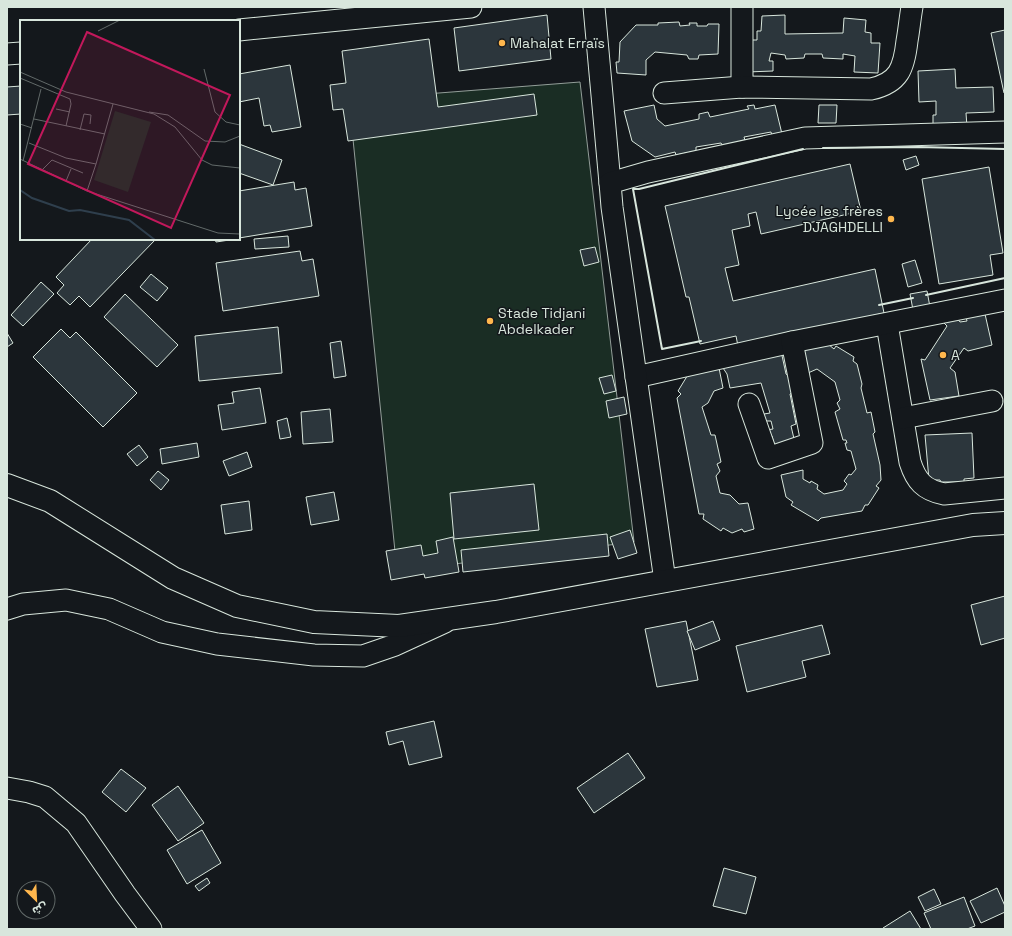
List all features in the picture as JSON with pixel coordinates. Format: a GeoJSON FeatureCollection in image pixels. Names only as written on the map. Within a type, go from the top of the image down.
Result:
{"type":"FeatureCollection","features":[{"type":"Feature","properties":{"kind":"main road"},"geometry":{"type":"LineString","coordinates":[[7,485],[50,500],[172,578],[237,606],[314,622],[399,626],[496,612],[973,525],[1005,523]]}},
{"type":"Feature","properties":{"kind":"street"},"geometry":{"type":"LineString","coordinates":[[240,30],[470,7]]}},
{"type":"Feature","properties":{"kind":"street"},"geometry":{"type":"LineString","coordinates":[[594,7],[612,206],[665,581]]}},
{"type":"Feature","properties":{"kind":"street"},"geometry":{"type":"LineString","coordinates":[[742,7],[742,87]]}},
{"type":"Feature","properties":{"kind":"street"},"geometry":{"type":"LineString","coordinates":[[664,93],[742,87],[871,89],[881,87],[898,75],[903,66],[912,7]]}},
{"type":"Feature","properties":{"kind":"street"},"geometry":{"type":"LineString","coordinates":[[7,54],[20,53]]}},
{"type":"Feature","properties":{"kind":"street"},"geometry":{"type":"LineString","coordinates":[[610,183],[648,172],[805,138],[1005,132]]}},
{"type":"Feature","properties":{"kind":"street"},"geometry":{"type":"LineString","coordinates":[[636,377],[792,342],[1005,300]]}},
{"type":"Feature","properties":{"kind":"street"},"geometry":{"type":"LineString","coordinates":[[887,324],[913,471],[918,480],[925,487],[934,492],[944,494],[1005,488]]}},
{"type":"Feature","properties":{"kind":"street"},"geometry":{"type":"LineString","coordinates":[[749,404],[768,458],[812,443],[792,342]]}},
{"type":"Feature","properties":{"kind":"street"},"geometry":{"type":"LineString","coordinates":[[903,418],[992,401]]}},
{"type":"Feature","properties":{"kind":"street"},"geometry":{"type":"LineString","coordinates":[[7,609],[23,604],[66,600],[109,609],[162,632],[217,644],[321,655],[363,656],[396,645],[453,618]]}},
{"type":"Feature","properties":{"kind":"street"},"geometry":{"type":"LineString","coordinates":[[7,788],[45,797],[76,822],[125,894],[151,929]]}},
{"type":"Feature","properties":{"kind":"green space","name":"Stade Tidjani Abdelkader"},"geometry":{"type":"Polygon","coordinates":[[[580,82],[634,542],[397,571],[349,100],[580,82]]]}},
{"type":"Feature","properties":{"kind":"building","name":"Mahalat Erraïs"},"geometry":{"type":"Polygon","coordinates":[[[547,15],[551,59],[459,71],[454,28],[547,15]]]}},
{"type":"Feature","properties":{"kind":"building"},"geometry":{"type":"Polygon","coordinates":[[[785,15],[785,34],[843,33],[844,18],[866,20],[865,32],[871,33],[871,43],[880,43],[878,73],[854,72],[855,56],[843,54],[843,59],[823,58],[822,54],[805,54],[804,58],[786,59],[785,55],[771,53],[769,61],[773,61],[773,71],[747,72],[748,40],[757,40],[757,31],[761,31],[762,16],[785,15]]]}},
{"type":"Feature","properties":{"kind":"building"},"geometry":{"type":"Polygon","coordinates":[[[679,22],[680,26],[690,25],[689,23],[697,23],[697,26],[719,24],[718,54],[699,55],[698,59],[689,59],[687,55],[655,52],[646,60],[646,75],[617,73],[616,62],[619,62],[620,42],[636,25],[658,25],[658,23],[679,22]]]}},
{"type":"Feature","properties":{"kind":"building"},"geometry":{"type":"Polygon","coordinates":[[[1005,30],[1005,92],[1004,93],[991,33],[1005,30]]]}},
{"type":"Feature","properties":{"kind":"building"},"geometry":{"type":"Polygon","coordinates":[[[429,39],[438,107],[534,94],[537,115],[348,141],[343,109],[333,110],[330,85],[346,83],[342,51],[429,39]]]}},
{"type":"Feature","properties":{"kind":"building"},"geometry":{"type":"Polygon","coordinates":[[[290,65],[301,127],[272,132],[270,125],[264,126],[259,98],[240,102],[240,74],[290,65]]]}},
{"type":"Feature","properties":{"kind":"building"},"geometry":{"type":"Polygon","coordinates":[[[955,69],[956,88],[993,87],[994,112],[966,113],[967,127],[933,129],[933,115],[936,115],[936,101],[919,102],[918,71],[955,69]]]}},
{"type":"Feature","properties":{"kind":"building"},"geometry":{"type":"Polygon","coordinates":[[[20,86],[20,114],[7,115],[7,87],[20,86]]]}},
{"type":"Feature","properties":{"kind":"building"},"geometry":{"type":"Polygon","coordinates":[[[654,105],[657,119],[665,126],[699,119],[699,114],[708,112],[710,117],[749,109],[747,106],[754,105],[755,109],[775,105],[782,134],[772,136],[771,132],[744,137],[745,140],[723,146],[721,143],[696,147],[696,151],[676,155],[675,152],[655,157],[632,141],[624,111],[654,105]]]}},
{"type":"Feature","properties":{"kind":"building"},"geometry":{"type":"Polygon","coordinates":[[[819,105],[837,105],[836,123],[818,123],[819,105]]]}},
{"type":"Feature","properties":{"kind":"building"},"geometry":{"type":"Polygon","coordinates":[[[240,144],[282,160],[273,185],[240,173],[240,144]]]}},
{"type":"Feature","properties":{"kind":"building"},"geometry":{"type":"Polygon","coordinates":[[[916,156],[919,165],[906,170],[903,160],[916,156]]]}},
{"type":"Feature","properties":{"kind":"building"},"geometry":{"type":"Polygon","coordinates":[[[850,164],[861,211],[761,234],[756,212],[748,214],[750,226],[732,230],[739,265],[725,268],[733,301],[875,269],[884,313],[738,346],[736,336],[700,344],[689,297],[686,297],[665,206],[850,164]]]}},
{"type":"Feature","properties":{"kind":"building"},"geometry":{"type":"Polygon","coordinates":[[[989,167],[1003,253],[990,255],[993,275],[939,284],[922,179],[989,167]]]}},
{"type":"Feature","properties":{"kind":"building"},"geometry":{"type":"Polygon","coordinates":[[[294,182],[295,190],[306,188],[312,226],[240,238],[240,191],[294,182]]]}},
{"type":"Feature","properties":{"kind":"building"},"geometry":{"type":"Polygon","coordinates":[[[288,236],[289,247],[255,249],[254,239],[288,236]]]}},
{"type":"Feature","properties":{"kind":"building"},"geometry":{"type":"Polygon","coordinates":[[[91,240],[155,240],[90,307],[79,296],[70,305],[57,293],[64,285],[56,277],[91,240]]]}},
{"type":"Feature","properties":{"kind":"building"},"geometry":{"type":"Polygon","coordinates":[[[215,240],[229,240],[216,242],[215,240]]]}},
{"type":"Feature","properties":{"kind":"building"},"geometry":{"type":"Polygon","coordinates":[[[595,247],[599,262],[584,266],[580,250],[595,247]]]}},
{"type":"Feature","properties":{"kind":"building"},"geometry":{"type":"Polygon","coordinates":[[[300,251],[302,261],[313,259],[319,296],[223,311],[216,263],[300,251]]]}},
{"type":"Feature","properties":{"kind":"building"},"geometry":{"type":"Polygon","coordinates":[[[915,260],[922,283],[908,287],[902,264],[915,260]]]}},
{"type":"Feature","properties":{"kind":"building"},"geometry":{"type":"Polygon","coordinates":[[[151,274],[168,288],[157,301],[140,287],[151,274]]]}},
{"type":"Feature","properties":{"kind":"building"},"geometry":{"type":"Polygon","coordinates":[[[41,282],[54,294],[23,326],[11,315],[41,282]]]}},
{"type":"Feature","properties":{"kind":"building"},"geometry":{"type":"Polygon","coordinates":[[[927,291],[930,307],[913,310],[910,294],[927,291]]]}},
{"type":"Feature","properties":{"kind":"building"},"geometry":{"type":"Polygon","coordinates":[[[125,294],[178,345],[157,367],[104,317],[125,294]]]}},
{"type":"Feature","properties":{"kind":"building","name":"A"},"geometry":{"type":"Polygon","coordinates":[[[985,314],[992,345],[968,351],[964,348],[950,368],[955,372],[959,396],[930,400],[921,359],[925,360],[947,326],[944,323],[957,318],[960,322],[967,321],[966,317],[985,314]]]}},
{"type":"Feature","properties":{"kind":"building"},"geometry":{"type":"Polygon","coordinates":[[[278,327],[282,373],[199,381],[195,336],[278,327]]]}},
{"type":"Feature","properties":{"kind":"building"},"geometry":{"type":"Polygon","coordinates":[[[61,329],[70,338],[76,332],[137,393],[103,427],[33,357],[61,329]]]}},
{"type":"Feature","properties":{"kind":"building"},"geometry":{"type":"Polygon","coordinates":[[[7,333],[13,343],[7,347],[7,333]]]}},
{"type":"Feature","properties":{"kind":"building"},"geometry":{"type":"Polygon","coordinates":[[[341,341],[346,376],[334,378],[330,343],[341,341]]]}},
{"type":"Feature","properties":{"kind":"building"},"geometry":{"type":"Polygon","coordinates":[[[828,344],[834,349],[836,346],[854,357],[853,361],[857,364],[867,413],[871,412],[875,432],[873,434],[880,465],[881,480],[876,486],[879,488],[868,505],[865,505],[862,511],[821,518],[818,521],[791,505],[793,502],[786,497],[781,475],[803,470],[803,479],[818,485],[817,489],[824,494],[843,490],[847,484],[844,481],[849,474],[851,475],[856,469],[851,451],[847,450],[845,443],[847,443],[846,440],[843,440],[835,412],[840,409],[837,403],[840,400],[835,382],[817,369],[808,373],[804,349],[828,344]]]}},
{"type":"Feature","properties":{"kind":"building"},"geometry":{"type":"Polygon","coordinates":[[[781,351],[786,374],[789,376],[793,392],[790,394],[796,424],[791,426],[795,443],[775,448],[772,436],[767,436],[766,430],[773,429],[771,421],[765,421],[764,414],[770,413],[761,383],[730,388],[727,374],[719,362],[781,351]]]}},
{"type":"Feature","properties":{"kind":"building"},"geometry":{"type":"Polygon","coordinates":[[[718,363],[723,388],[714,391],[708,403],[702,407],[711,435],[715,435],[721,462],[717,464],[720,471],[716,476],[720,493],[730,495],[739,504],[748,503],[754,529],[744,532],[742,529],[732,533],[723,528],[721,531],[703,519],[704,514],[699,514],[677,398],[681,394],[678,391],[689,373],[718,363]]]}},
{"type":"Feature","properties":{"kind":"building"},"geometry":{"type":"Polygon","coordinates":[[[612,375],[616,391],[604,394],[599,378],[612,375]]]}},
{"type":"Feature","properties":{"kind":"building"},"geometry":{"type":"Polygon","coordinates":[[[260,388],[266,423],[222,430],[218,405],[234,403],[232,392],[260,388]]]}},
{"type":"Feature","properties":{"kind":"building"},"geometry":{"type":"Polygon","coordinates":[[[624,397],[627,414],[609,418],[606,401],[624,397]]]}},
{"type":"Feature","properties":{"kind":"building"},"geometry":{"type":"Polygon","coordinates":[[[330,409],[333,442],[303,444],[301,412],[330,409]]]}},
{"type":"Feature","properties":{"kind":"building"},"geometry":{"type":"Polygon","coordinates":[[[287,418],[291,437],[280,439],[277,421],[287,418]]]}},
{"type":"Feature","properties":{"kind":"building"},"geometry":{"type":"Polygon","coordinates":[[[972,433],[974,478],[964,479],[964,482],[941,482],[940,480],[929,480],[925,435],[972,433]]]}},
{"type":"Feature","properties":{"kind":"building"},"geometry":{"type":"Polygon","coordinates":[[[197,443],[199,457],[162,464],[160,449],[197,443]]]}},
{"type":"Feature","properties":{"kind":"building"},"geometry":{"type":"Polygon","coordinates":[[[139,445],[148,457],[137,466],[127,454],[139,445]]]}},
{"type":"Feature","properties":{"kind":"building"},"geometry":{"type":"Polygon","coordinates":[[[247,452],[252,467],[229,476],[223,461],[247,452]]]}},
{"type":"Feature","properties":{"kind":"building"},"geometry":{"type":"Polygon","coordinates":[[[158,471],[169,480],[161,490],[150,480],[158,471]]]}},
{"type":"Feature","properties":{"kind":"building"},"geometry":{"type":"Polygon","coordinates":[[[534,484],[539,530],[454,539],[450,493],[534,484]]]}},
{"type":"Feature","properties":{"kind":"building"},"geometry":{"type":"Polygon","coordinates":[[[334,492],[339,520],[311,525],[306,497],[334,492]]]}},
{"type":"Feature","properties":{"kind":"building"},"geometry":{"type":"Polygon","coordinates":[[[249,501],[252,530],[225,534],[221,505],[249,501]]]}},
{"type":"Feature","properties":{"kind":"building"},"geometry":{"type":"Polygon","coordinates":[[[630,530],[637,553],[618,559],[610,537],[630,530]]]}},
{"type":"Feature","properties":{"kind":"building"},"geometry":{"type":"Polygon","coordinates":[[[607,534],[609,556],[463,572],[461,550],[607,534]]]}},
{"type":"Feature","properties":{"kind":"building"},"geometry":{"type":"Polygon","coordinates":[[[453,537],[459,572],[425,578],[424,574],[391,580],[386,551],[421,545],[423,556],[438,553],[436,541],[453,537]]]}},
{"type":"Feature","properties":{"kind":"building"},"geometry":{"type":"Polygon","coordinates":[[[1005,596],[1005,638],[981,645],[971,605],[1005,596]]]}},
{"type":"Feature","properties":{"kind":"building"},"geometry":{"type":"Polygon","coordinates":[[[686,621],[698,680],[657,687],[645,629],[686,621]]]}},
{"type":"Feature","properties":{"kind":"building"},"geometry":{"type":"Polygon","coordinates":[[[713,621],[720,640],[695,650],[687,631],[713,621]]]}},
{"type":"Feature","properties":{"kind":"building"},"geometry":{"type":"Polygon","coordinates":[[[822,625],[830,654],[802,661],[806,677],[747,692],[736,646],[822,625]]]}},
{"type":"Feature","properties":{"kind":"building"},"geometry":{"type":"Polygon","coordinates":[[[434,721],[442,757],[409,765],[403,741],[389,745],[386,732],[434,721]]]}},
{"type":"Feature","properties":{"kind":"building"},"geometry":{"type":"Polygon","coordinates":[[[628,753],[645,778],[594,813],[577,788],[628,753]]]}},
{"type":"Feature","properties":{"kind":"building"},"geometry":{"type":"Polygon","coordinates":[[[121,769],[146,788],[126,812],[102,792],[121,769]]]}},
{"type":"Feature","properties":{"kind":"building"},"geometry":{"type":"Polygon","coordinates":[[[178,786],[204,823],[178,841],[152,805],[178,786]]]}},
{"type":"Feature","properties":{"kind":"building"},"geometry":{"type":"Polygon","coordinates":[[[202,830],[221,863],[187,884],[167,850],[202,830]]]}},
{"type":"Feature","properties":{"kind":"building"},"geometry":{"type":"Polygon","coordinates":[[[724,868],[756,877],[746,914],[713,906],[724,868]]]}},
{"type":"Feature","properties":{"kind":"building"},"geometry":{"type":"Polygon","coordinates":[[[207,878],[210,883],[199,891],[195,886],[207,878]]]}},
{"type":"Feature","properties":{"kind":"building"},"geometry":{"type":"Polygon","coordinates":[[[997,888],[1005,906],[1005,912],[981,923],[970,901],[997,888]]]}},
{"type":"Feature","properties":{"kind":"building"},"geometry":{"type":"Polygon","coordinates":[[[934,889],[941,904],[925,911],[918,897],[934,889]]]}},
{"type":"Feature","properties":{"kind":"building"},"geometry":{"type":"Polygon","coordinates":[[[964,897],[975,926],[967,929],[931,929],[924,913],[964,897]]]}},
{"type":"Feature","properties":{"kind":"building"},"geometry":{"type":"Polygon","coordinates":[[[910,911],[921,929],[883,928],[910,911]]]}},
{"type":"Feature","properties":{"kind":"wall"},"geometry":{"type":"LineString","coordinates":[[823,148],[918,147],[1005,149]]}},
{"type":"Feature","properties":{"kind":"wall"},"geometry":{"type":"LineString","coordinates":[[701,341],[662,349],[633,189],[639,189],[803,149]]}},
{"type":"Feature","properties":{"kind":"wall"},"geometry":{"type":"LineString","coordinates":[[926,295],[1005,278]]}},
{"type":"Feature","properties":{"kind":"wall"},"geometry":{"type":"LineString","coordinates":[[879,305],[913,298]]}},
{"type":"Feature","properties":{"kind":"place","name":"Mahalat Erraïs"},"geometry":{"type":"Point","coordinates":[502,43]}},
{"type":"Feature","properties":{"kind":"place","name":"Lycée les frères DJAGHDELLI"},"geometry":{"type":"Point","coordinates":[891,219]}},
{"type":"Feature","properties":{"kind":"place","name":"Stade Tidjani Abdelkader"},"geometry":{"type":"Point","coordinates":[490,321]}},
{"type":"Feature","properties":{"kind":"place","name":"A"},"geometry":{"type":"Point","coordinates":[943,355]}}]}
